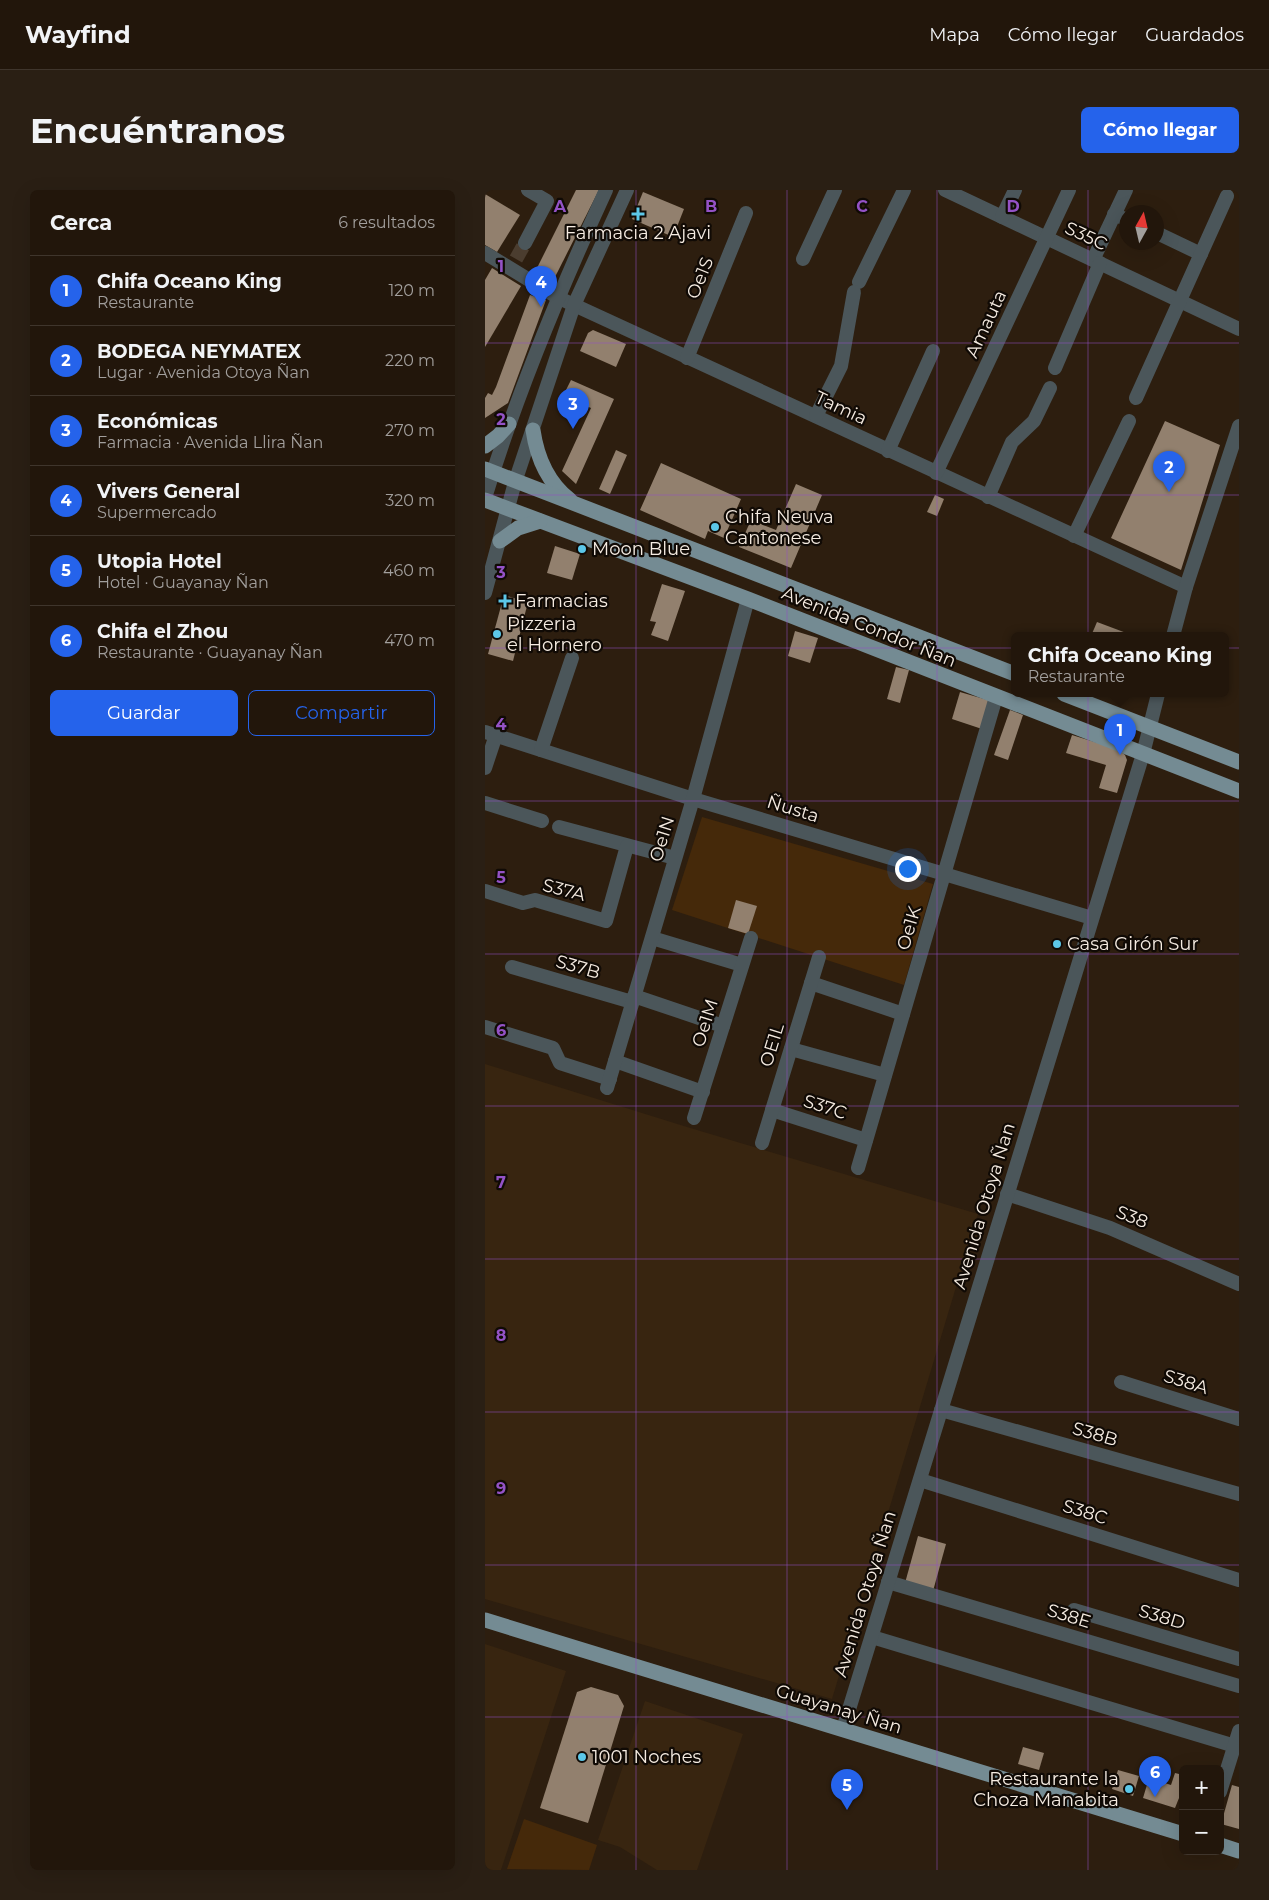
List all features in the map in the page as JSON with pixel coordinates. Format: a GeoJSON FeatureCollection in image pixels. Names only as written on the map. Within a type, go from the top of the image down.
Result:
{"type":"FeatureCollection","features":[{"type":"Feature","properties":{"kind":"main road"},"geometry":{"type":"LineString","coordinates":[[485,446],[509,424]]}},
{"type":"Feature","properties":{"kind":"main road"},"geometry":{"type":"LineString","coordinates":[[533,430],[536,448],[542,465],[551,481],[577,506]]}},
{"type":"Feature","properties":{"kind":"main road","name":"Avenida Condor Ñan"},"geometry":{"type":"LineString","coordinates":[[489,471],[1011,672]]}},
{"type":"Feature","properties":{"kind":"main road","name":"Avenida Condor Ñan"},"geometry":{"type":"LineString","coordinates":[[485,499],[1239,791]]}},
{"type":"Feature","properties":{"kind":"main road"},"geometry":{"type":"LineString","coordinates":[[500,541],[519,528],[540,521]]}},
{"type":"Feature","properties":{"kind":"main road"},"geometry":{"type":"LineString","coordinates":[[1072,697],[1239,762]]}},
{"type":"Feature","properties":{"kind":"main road","name":"Guayanay Ñan"},"geometry":{"type":"LineString","coordinates":[[485,1620],[1179,1833]]}},
{"type":"Feature","properties":{"kind":"main road"},"geometry":{"type":"LineString","coordinates":[[1224,1846],[1239,1851]]}},
{"type":"Feature","properties":{"kind":"street"},"geometry":{"type":"LineString","coordinates":[[525,243],[547,201],[527,190]]}},
{"type":"Feature","properties":{"kind":"street"},"geometry":{"type":"LineString","coordinates":[[485,499],[489,471],[509,424],[557,297],[606,190]]}},
{"type":"Feature","properties":{"kind":"street"},"geometry":{"type":"LineString","coordinates":[[485,593],[515,482],[574,305],[627,190]]}},
{"type":"Feature","properties":{"kind":"street"},"geometry":{"type":"LineString","coordinates":[[803,259],[835,190]]}},
{"type":"Feature","properties":{"kind":"street"},"geometry":{"type":"LineString","coordinates":[[816,416],[841,366],[857,287],[904,190]]}},
{"type":"Feature","properties":{"kind":"street","name":"S35C"},"geometry":{"type":"LineString","coordinates":[[945,190],[1239,330]]}},
{"type":"Feature","properties":{"kind":"street"},"geometry":{"type":"LineString","coordinates":[[1002,217],[1015,190]]}},
{"type":"Feature","properties":{"kind":"street","name":"Amauta"},"geometry":{"type":"LineString","coordinates":[[936,473],[1069,190]]}},
{"type":"Feature","properties":{"kind":"street"},"geometry":{"type":"LineString","coordinates":[[1123,205],[1126,190]]}},
{"type":"Feature","properties":{"kind":"street"},"geometry":{"type":"LineString","coordinates":[[1136,398],[1227,196]]}},
{"type":"Feature","properties":{"kind":"street","name":"Oe1S"},"geometry":{"type":"LineString","coordinates":[[687,358],[747,213]]}},
{"type":"Feature","properties":{"kind":"street"},"geometry":{"type":"LineString","coordinates":[[1055,368],[1096,262],[1119,221]]}},
{"type":"Feature","properties":{"kind":"street"},"geometry":{"type":"LineString","coordinates":[[1164,236],[1201,254]]}},
{"type":"Feature","properties":{"kind":"street","name":"Tamia"},"geometry":{"type":"LineString","coordinates":[[485,253],[513,264],[557,297],[1186,587]]}},
{"type":"Feature","properties":{"kind":"street"},"geometry":{"type":"LineString","coordinates":[[888,451],[933,351]]}},
{"type":"Feature","properties":{"kind":"street"},"geometry":{"type":"LineString","coordinates":[[988,497],[1012,442],[1034,421],[1050,388]]}},
{"type":"Feature","properties":{"kind":"street"},"geometry":{"type":"LineString","coordinates":[[1074,536],[1129,421]]}},
{"type":"Feature","properties":{"kind":"street"},"geometry":{"type":"LineString","coordinates":[[1174,632],[1186,587],[1239,426]]}},
{"type":"Feature","properties":{"kind":"street","name":"Oe1N"},"geometry":{"type":"LineString","coordinates":[[485,1027],[553,1048],[560,1063],[608,1083],[693,799],[747,599]]}},
{"type":"Feature","properties":{"kind":"street"},"geometry":{"type":"LineString","coordinates":[[541,750],[572,658]]}},
{"type":"Feature","properties":{"kind":"street","name":"Oe1K"},"geometry":{"type":"LineString","coordinates":[[858,1168],[996,697]]}},
{"type":"Feature","properties":{"kind":"street","name":"Avenida Otoya Ñan"},"geometry":{"type":"LineString","coordinates":[[843,1729],[1143,754],[1157,697]]}},
{"type":"Feature","properties":{"kind":"street"},"geometry":{"type":"LineString","coordinates":[[485,768],[490,734]]}},
{"type":"Feature","properties":{"kind":"street","name":"Ñusta"},"geometry":{"type":"LineString","coordinates":[[490,734],[693,799],[1092,918]]}},
{"type":"Feature","properties":{"kind":"street"},"geometry":{"type":"LineString","coordinates":[[485,803],[543,821]]}},
{"type":"Feature","properties":{"kind":"street"},"geometry":{"type":"LineString","coordinates":[[559,827],[675,858]]}},
{"type":"Feature","properties":{"kind":"street","name":"S37A"},"geometry":{"type":"LineString","coordinates":[[485,891],[523,903],[535,900],[606,920],[627,846]]}},
{"type":"Feature","properties":{"kind":"street"},"geometry":{"type":"LineString","coordinates":[[652,938],[742,965]]}},
{"type":"Feature","properties":{"kind":"street","name":"Oe1M"},"geometry":{"type":"LineString","coordinates":[[694,1118],[751,938]]}},
{"type":"Feature","properties":{"kind":"street","name":"OE1L"},"geometry":{"type":"LineString","coordinates":[[762,1143],[819,957]]}},
{"type":"Feature","properties":{"kind":"street","name":"S37B"},"geometry":{"type":"LineString","coordinates":[[512,968],[633,999],[723,1026]]}},
{"type":"Feature","properties":{"kind":"street"},"geometry":{"type":"LineString","coordinates":[[811,983],[903,1014]]}},
{"type":"Feature","properties":{"kind":"street"},"geometry":{"type":"LineString","coordinates":[[791,1049],[885,1075]]}},
{"type":"Feature","properties":{"kind":"street"},"geometry":{"type":"LineString","coordinates":[[615,1061],[703,1092]]}},
{"type":"Feature","properties":{"kind":"street","name":"S37C"},"geometry":{"type":"LineString","coordinates":[[772,1110],[866,1140]]}},
{"type":"Feature","properties":{"kind":"street","name":"S38"},"geometry":{"type":"LineString","coordinates":[[1007,1194],[1110,1228],[1239,1284]]}},
{"type":"Feature","properties":{"kind":"street","name":"S38A"},"geometry":{"type":"LineString","coordinates":[[1121,1382],[1239,1419]]}},
{"type":"Feature","properties":{"kind":"street","name":"S38B"},"geometry":{"type":"LineString","coordinates":[[941,1410],[1239,1494]]}},
{"type":"Feature","properties":{"kind":"street","name":"S38C"},"geometry":{"type":"LineString","coordinates":[[920,1480],[1239,1580]]}},
{"type":"Feature","properties":{"kind":"street","name":"S38E"},"geometry":{"type":"LineString","coordinates":[[888,1582],[1239,1686]]}},
{"type":"Feature","properties":{"kind":"street","name":"S38D"},"geometry":{"type":"LineString","coordinates":[[1073,1610],[1239,1659]]}},
{"type":"Feature","properties":{"kind":"street"},"geometry":{"type":"LineString","coordinates":[[872,1637],[1235,1746]]}},
{"type":"Feature","properties":{"kind":"street"},"geometry":{"type":"LineString","coordinates":[[1224,1780],[1239,1732]]}},
{"type":"Feature","properties":{"kind":"shaded area"},"geometry":{"type":"Polygon","coordinates":[[[702,817],[933,884],[904,985],[672,910],[702,817]]]}},
{"type":"Feature","properties":{"kind":"shaded area"},"geometry":{"type":"Polygon","coordinates":[[[485,1064],[978,1214],[832,1699],[485,1599],[485,1064]]]}},
{"type":"Feature","properties":{"kind":"shaded area"},"geometry":{"type":"Polygon","coordinates":[[[485,1644],[566,1671],[501,1870],[485,1870],[485,1644]]]}},
{"type":"Feature","properties":{"kind":"shaded area"},"geometry":{"type":"Polygon","coordinates":[[[645,1701],[743,1734],[697,1870],[657,1870],[620,1847],[598,1840],[645,1701]]]}},
{"type":"Feature","properties":{"kind":"shaded area"},"geometry":{"type":"Polygon","coordinates":[[[524,1819],[597,1845],[589,1870],[507,1869],[524,1819]]]}},
{"type":"Feature","properties":{"kind":"building"},"geometry":{"type":"Polygon","coordinates":[[[576,190],[599,190],[554,279],[536,270],[576,190]]]}},
{"type":"Feature","properties":{"kind":"building"},"geometry":{"type":"Polygon","coordinates":[[[643,192],[684,209],[673,237],[632,219],[643,192]]]}},
{"type":"Feature","properties":{"kind":"building"},"geometry":{"type":"Polygon","coordinates":[[[485,194],[520,215],[497,252],[485,245],[485,194]]]}},
{"type":"Feature","properties":{"kind":"building"},"geometry":{"type":"Polygon","coordinates":[[[492,268],[521,286],[485,347],[485,280],[492,268]]]}},
{"type":"Feature","properties":{"kind":"building"},"geometry":{"type":"Polygon","coordinates":[[[530,295],[546,300],[508,403],[485,418],[485,398],[488,393],[492,395],[496,387],[530,295]]]}},
{"type":"Feature","properties":{"kind":"building"},"geometry":{"type":"Polygon","coordinates":[[[593,330],[626,344],[616,367],[580,351],[588,333],[593,330]]]}},
{"type":"Feature","properties":{"kind":"building"},"geometry":{"type":"Polygon","coordinates":[[[571,380],[614,399],[576,484],[562,471],[591,408],[563,396],[571,380]]]}},
{"type":"Feature","properties":{"kind":"building"},"geometry":{"type":"Polygon","coordinates":[[[1165,421],[1220,445],[1181,570],[1111,538],[1165,421]]]}},
{"type":"Feature","properties":{"kind":"building"},"geometry":{"type":"Polygon","coordinates":[[[616,450],[627,455],[610,494],[599,489],[616,450]]]}},
{"type":"Feature","properties":{"kind":"building"},"geometry":{"type":"Polygon","coordinates":[[[661,463],[741,499],[724,538],[708,531],[705,539],[640,510],[661,463]]]}},
{"type":"Feature","properties":{"kind":"building"},"geometry":{"type":"Polygon","coordinates":[[[796,484],[822,495],[791,568],[739,547],[751,520],[776,530],[796,484]]]}},
{"type":"Feature","properties":{"kind":"building"},"geometry":{"type":"Polygon","coordinates":[[[935,495],[944,499],[937,516],[927,512],[935,495]]]}},
{"type":"Feature","properties":{"kind":"building"},"geometry":{"type":"Polygon","coordinates":[[[555,546],[580,554],[572,580],[547,573],[555,546]]]}},
{"type":"Feature","properties":{"kind":"building"},"geometry":{"type":"Polygon","coordinates":[[[662,584],[685,591],[668,641],[651,635],[656,622],[650,621],[662,584]]]}},
{"type":"Feature","properties":{"kind":"building"},"geometry":{"type":"Polygon","coordinates":[[[504,595],[528,602],[513,661],[488,654],[504,595]]]}},
{"type":"Feature","properties":{"kind":"building"},"geometry":{"type":"Polygon","coordinates":[[[1097,622],[1124,632],[1093,632],[1097,622]]]}},
{"type":"Feature","properties":{"kind":"building"},"geometry":{"type":"Polygon","coordinates":[[[795,631],[818,638],[810,663],[788,656],[795,631]]]}},
{"type":"Feature","properties":{"kind":"building"},"geometry":{"type":"Polygon","coordinates":[[[896,667],[909,670],[900,703],[887,699],[896,667]]]}},
{"type":"Feature","properties":{"kind":"building"},"geometry":{"type":"Polygon","coordinates":[[[960,692],[991,701],[982,729],[952,719],[960,692]]]}},
{"type":"Feature","properties":{"kind":"building"},"geometry":{"type":"Polygon","coordinates":[[[1010,710],[1023,715],[1008,760],[994,755],[1010,710]]]}},
{"type":"Feature","properties":{"kind":"building"},"geometry":{"type":"Polygon","coordinates":[[[1072,735],[1117,749],[1125,755],[1127,760],[1117,793],[1099,788],[1106,765],[1066,753],[1072,735]]]}},
{"type":"Feature","properties":{"kind":"building"},"geometry":{"type":"Polygon","coordinates":[[[736,900],[757,906],[748,934],[728,928],[736,900]]]}},
{"type":"Feature","properties":{"kind":"building"},"geometry":{"type":"Polygon","coordinates":[[[918,1536],[946,1544],[933,1591],[905,1583],[918,1536]]]}},
{"type":"Feature","properties":{"kind":"building","name":"1001 Noches"},"geometry":{"type":"Polygon","coordinates":[[[591,1687],[618,1695],[624,1706],[588,1823],[540,1808],[577,1692],[591,1687]]]}},
{"type":"Feature","properties":{"kind":"building"},"geometry":{"type":"Polygon","coordinates":[[[1023,1747],[1044,1753],[1039,1770],[1018,1764],[1023,1747]]]}},
{"type":"Feature","properties":{"kind":"building"},"geometry":{"type":"Polygon","coordinates":[[[1118,1770],[1139,1776],[1133,1796],[1112,1789],[1118,1770]]]}},
{"type":"Feature","properties":{"kind":"building"},"geometry":{"type":"Polygon","coordinates":[[[1175,1773],[1179,1774],[1179,1798],[1175,1808],[1143,1798],[1149,1778],[1171,1785],[1175,1773]]]}},
{"type":"Feature","properties":{"kind":"building"},"geometry":{"type":"Polygon","coordinates":[[[1232,1785],[1239,1787],[1239,1829],[1224,1825],[1224,1813],[1232,1785]]]}},
{"type":"Feature","properties":{"kind":"tunnel"},"geometry":{"type":"LineString","coordinates":[[516,259],[525,243]]}},
{"type":"Feature","properties":{"kind":"place","name":"Farmacia 2 Ajavi"},"geometry":{"type":"Point","coordinates":[638,214]}},
{"type":"Feature","properties":{"kind":"place","name":"Vivers General"},"geometry":{"type":"Point","coordinates":[541,307]}},
{"type":"Feature","properties":{"kind":"place","name":"Económicas"},"geometry":{"type":"Point","coordinates":[573,429]}},
{"type":"Feature","properties":{"kind":"place","name":"BODEGA NEYMATEX"},"geometry":{"type":"Point","coordinates":[1169,492]}},
{"type":"Feature","properties":{"kind":"place","name":"Chifa Neuva Cantonese"},"geometry":{"type":"Point","coordinates":[715,527]}},
{"type":"Feature","properties":{"kind":"place","name":"Moon Blue"},"geometry":{"type":"Point","coordinates":[582,549]}},
{"type":"Feature","properties":{"kind":"place","name":"Farmacias"},"geometry":{"type":"Point","coordinates":[505,601]}},
{"type":"Feature","properties":{"kind":"place","name":"Pizzeria el Hornero"},"geometry":{"type":"Point","coordinates":[497,634]}},
{"type":"Feature","properties":{"kind":"place","name":"Chifa Oceano King"},"geometry":{"type":"Point","coordinates":[1120,755]}},
{"type":"Feature","properties":{"kind":"place","name":"Casa Girón Sur"},"geometry":{"type":"Point","coordinates":[1057,944]}},
{"type":"Feature","properties":{"kind":"place","name":"1001 Noches"},"geometry":{"type":"Point","coordinates":[582,1757]}},
{"type":"Feature","properties":{"kind":"place","name":"Restaurante la Choza Manabita"},"geometry":{"type":"Point","coordinates":[1129,1789]}},
{"type":"Feature","properties":{"kind":"place","name":"Chifa el Zhou"},"geometry":{"type":"Point","coordinates":[1155,1797]}},
{"type":"Feature","properties":{"kind":"place","name":"Utopia Hotel"},"geometry":{"type":"Point","coordinates":[847,1810]}}]}
